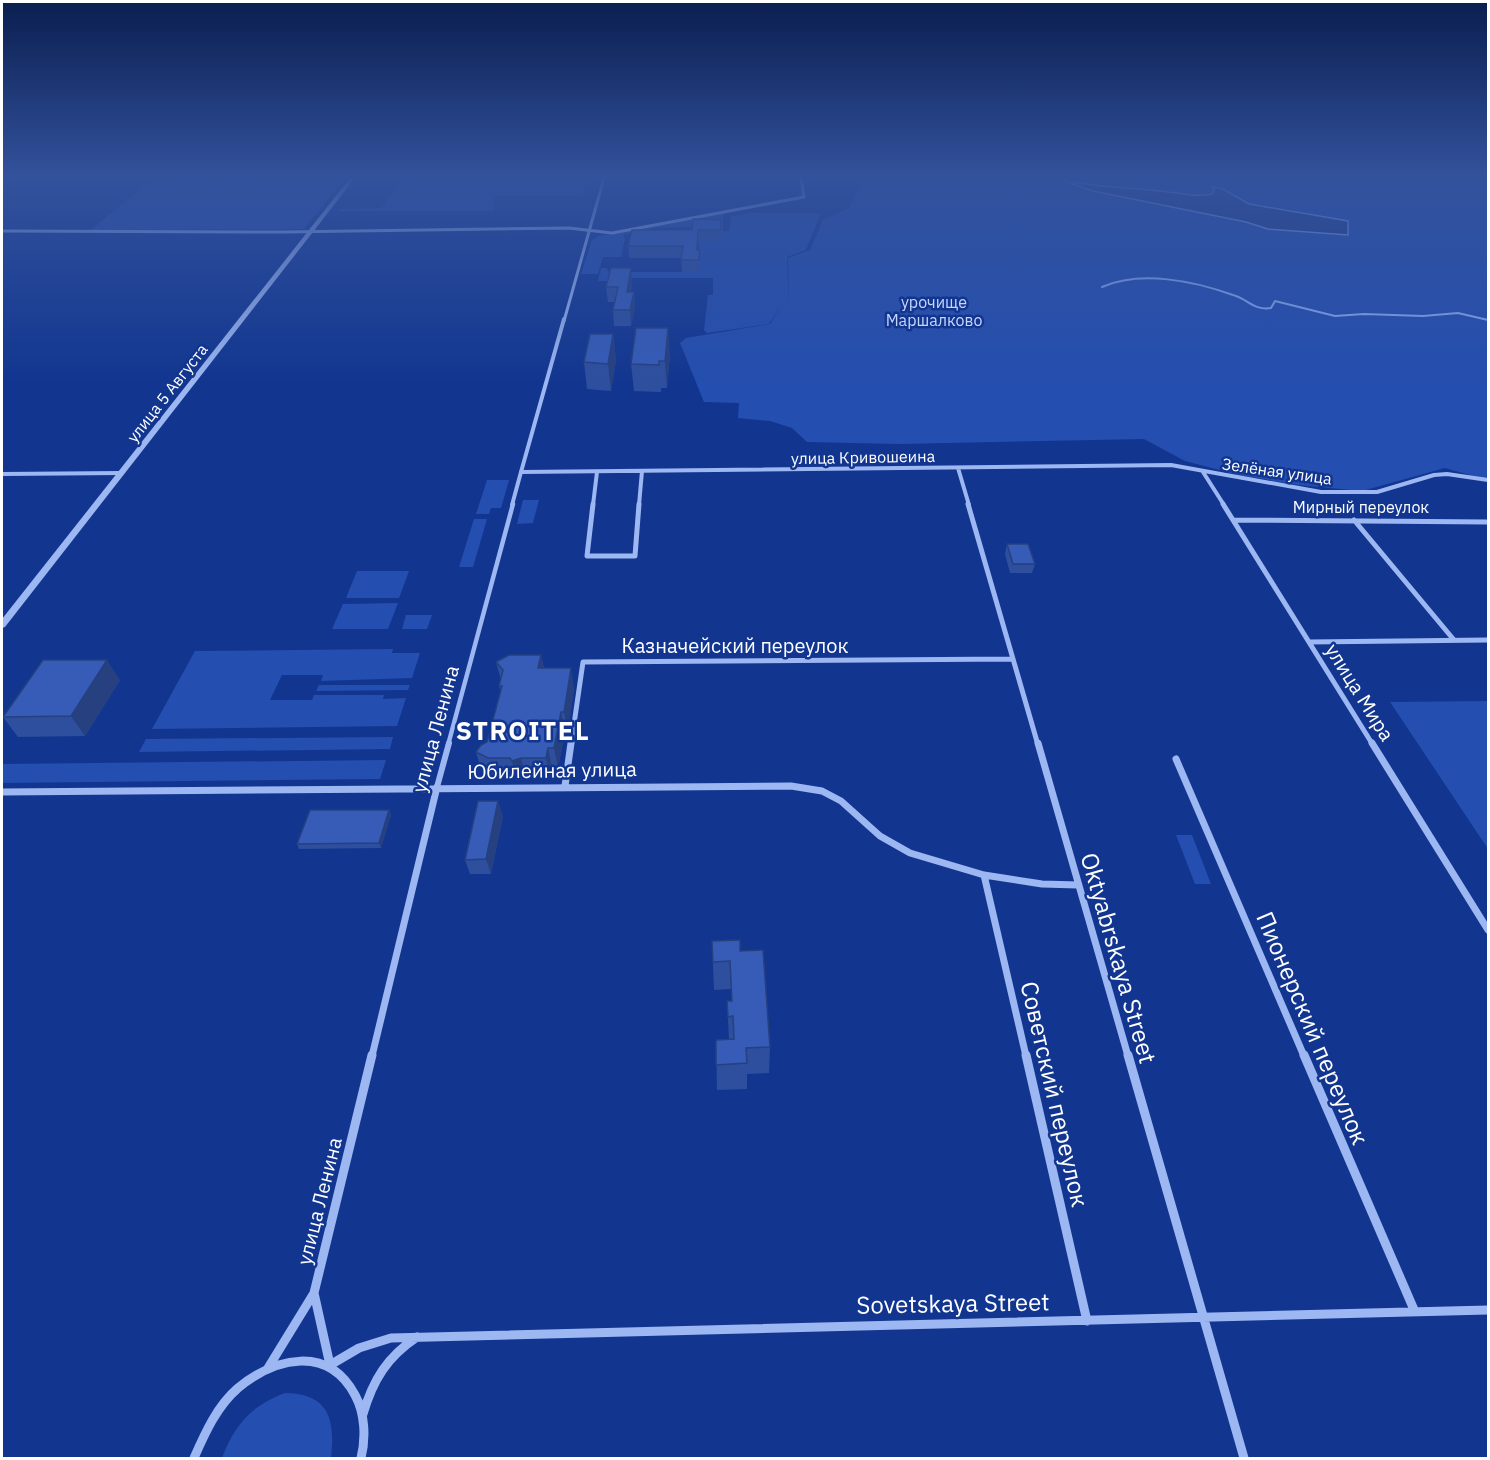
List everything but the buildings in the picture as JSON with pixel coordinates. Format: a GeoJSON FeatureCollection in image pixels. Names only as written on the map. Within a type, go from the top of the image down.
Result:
{"type":"FeatureCollection","features":[{"type":"Feature","properties":{"kind":"street","name":"улица 5 Августа"},"geometry":{"type":"LineString","coordinates":[[2,625],[299,246]]}},
{"type":"Feature","properties":{"kind":"street","name":"улица Ленина"},"geometry":{"type":"LineString","coordinates":[[314,1293],[437,787],[584,246]]}},
{"type":"Feature","properties":{"kind":"street","name":"улица Кривошеина"},"geometry":{"type":"LineString","coordinates":[[521,472],[1171,465],[1190,467],[1203,472]]}},
{"type":"Feature","properties":{"kind":"street","name":"Oktyabrskaya Street"},"geometry":{"type":"LineString","coordinates":[[958,468],[1244,1458]]}},
{"type":"Feature","properties":{"kind":"street"},"geometry":{"type":"LineString","coordinates":[[597,471],[587,555],[635,556],[642,471]]}},
{"type":"Feature","properties":{"kind":"street","name":"Зелёная улица"},"geometry":{"type":"LineString","coordinates":[[1203,472],[1321,492],[1377,492],[1434,475],[1460,474],[1488,480]]}},
{"type":"Feature","properties":{"kind":"street","name":"улица Мира"},"geometry":{"type":"LineString","coordinates":[[1203,472],[1488,930]]}},
{"type":"Feature","properties":{"kind":"street"},"geometry":{"type":"LineString","coordinates":[[2,474],[121,473]]}},
{"type":"Feature","properties":{"kind":"street","name":"Мирный переулок"},"geometry":{"type":"LineString","coordinates":[[1233,520],[1488,522]]}},
{"type":"Feature","properties":{"kind":"street"},"geometry":{"type":"LineString","coordinates":[[1354,520],[1454,640]]}},
{"type":"Feature","properties":{"kind":"street"},"geometry":{"type":"LineString","coordinates":[[1309,642],[1488,640]]}},
{"type":"Feature","properties":{"kind":"street","name":"Казначейский переулок"},"geometry":{"type":"LineString","coordinates":[[565,786],[583,662],[1013,659]]}},
{"type":"Feature","properties":{"kind":"street","name":"Пионерский переулок"},"geometry":{"type":"LineString","coordinates":[[1176,759],[1415,1312]]}},
{"type":"Feature","properties":{"kind":"street","name":"Юбилейная улица"},"geometry":{"type":"LineString","coordinates":[[2,792],[770,785],[822,791],[841,801],[880,836],[910,853],[984,875],[1042,884],[1078,885]]}},
{"type":"Feature","properties":{"kind":"street","name":"Советский переулок"},"geometry":{"type":"LineString","coordinates":[[984,875],[1087,1321]]}},
{"type":"Feature","properties":{"kind":"street"},"geometry":{"type":"LineString","coordinates":[[314,1293],[330,1365]]}},
{"type":"Feature","properties":{"kind":"street"},"geometry":{"type":"LineString","coordinates":[[268,1368],[314,1293]]}},
{"type":"Feature","properties":{"kind":"street","name":"Sovetskaya Street"},"geometry":{"type":"LineString","coordinates":[[330,1365],[348,1352],[370,1342],[391,1338],[1488,1310]]}},
{"type":"Feature","properties":{"kind":"street"},"geometry":{"type":"LineString","coordinates":[[361,1458],[363,1415],[370,1388],[383,1365],[398,1350],[418,1337]]}},
{"type":"Feature","properties":{"kind":"street"},"geometry":{"type":"LineString","coordinates":[[194,1458],[216,1414],[236,1390],[268,1368],[300,1360],[330,1365],[352,1384],[363,1415]]}},
{"type":"Feature","properties":{"kind":"green space","name":"урочище Маршалково"},"geometry":{"type":"Polygon","coordinates":[[[590,246],[623,246],[621,257],[603,257],[598,274],[581,274],[590,246]]]}},
{"type":"Feature","properties":{"kind":"green space","name":"урочище Маршалково"},"geometry":{"type":"Polygon","coordinates":[[[699,246],[808,246],[806,250],[787,257],[789,304],[788,258],[810,250],[812,246],[1488,246],[1488,480],[1445,468],[1362,491],[1298,485],[1239,475],[1185,461],[1144,439],[899,444],[807,442],[792,428],[770,421],[738,418],[739,403],[704,402],[680,343],[686,338],[770,324],[782,304],[769,324],[707,333],[704,330],[708,295],[713,295],[713,278],[613,278],[612,281],[598,281],[601,268],[606,268],[609,272],[700,272],[699,246]]]}},
{"type":"Feature","properties":{"kind":"green space"},"geometry":{"type":"Polygon","coordinates":[[[487,480],[509,480],[501,508],[491,508],[489,514],[476,514],[487,480]]]}},
{"type":"Feature","properties":{"kind":"green space"},"geometry":{"type":"Polygon","coordinates":[[[523,500],[539,500],[533,523],[517,524],[523,500]]]}},
{"type":"Feature","properties":{"kind":"green space"},"geometry":{"type":"Polygon","coordinates":[[[474,519],[487,519],[473,567],[459,567],[474,519]]]}},
{"type":"Feature","properties":{"kind":"green space"},"geometry":{"type":"Polygon","coordinates":[[[357,571],[409,571],[399,598],[346,598],[357,571]]]}},
{"type":"Feature","properties":{"kind":"green space"},"geometry":{"type":"Polygon","coordinates":[[[398,603],[388,629],[332,629],[343,604],[398,603]]]}},
{"type":"Feature","properties":{"kind":"green space"},"geometry":{"type":"Polygon","coordinates":[[[406,615],[432,615],[427,629],[402,629],[406,615]]]}},
{"type":"Feature","properties":{"kind":"green space"},"geometry":{"type":"Polygon","coordinates":[[[393,649],[392,653],[420,653],[412,678],[321,681],[323,675],[282,675],[270,700],[312,700],[314,695],[384,695],[383,699],[406,698],[397,726],[152,729],[195,651],[393,649]]]}},
{"type":"Feature","properties":{"kind":"green space"},"geometry":{"type":"Polygon","coordinates":[[[319,685],[410,685],[408,690],[316,691],[319,685]]]}},
{"type":"Feature","properties":{"kind":"green space"},"geometry":{"type":"Polygon","coordinates":[[[1488,701],[1488,849],[1390,702],[1488,701]]]}},
{"type":"Feature","properties":{"kind":"green space"},"geometry":{"type":"Polygon","coordinates":[[[393,737],[390,749],[139,752],[146,739],[393,737]]]}},
{"type":"Feature","properties":{"kind":"green space"},"geometry":{"type":"Polygon","coordinates":[[[386,760],[380,779],[2,783],[2,764],[386,760]]]}},
{"type":"Feature","properties":{"kind":"green space"},"geometry":{"type":"Polygon","coordinates":[[[1176,835],[1192,835],[1211,884],[1195,884],[1176,835]]]}},
{"type":"Feature","properties":{"kind":"green space"},"geometry":{"type":"Polygon","coordinates":[[[285,1393],[312,1398],[326,1412],[332,1432],[331,1458],[222,1458],[233,1435],[246,1418],[263,1404],[285,1393]]]}},
{"type":"Feature","properties":{"kind":"waterway"},"geometry":{"type":"LineString","coordinates":[[1102,287],[1133,279],[1168,279],[1218,290],[1260,308],[1271,308],[1275,301],[1335,316],[1364,314],[1423,316],[1458,313],[1488,320]]}},
{"type":"Feature","properties":{"kind":"district","name":"STROITEL"},"geometry":{"type":"Point","coordinates":[523,730]}}]}
